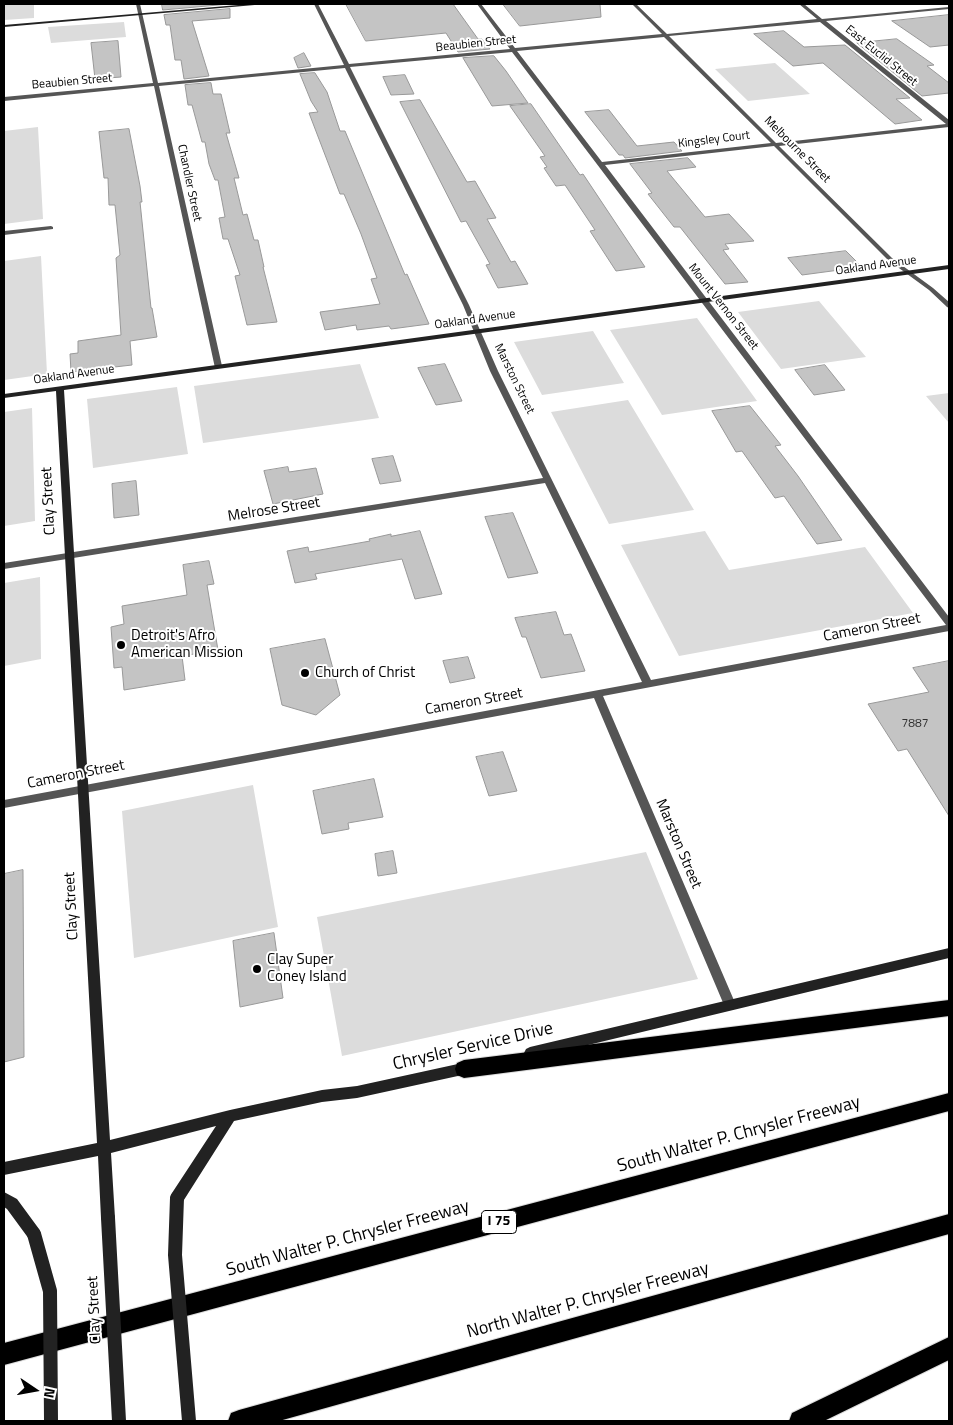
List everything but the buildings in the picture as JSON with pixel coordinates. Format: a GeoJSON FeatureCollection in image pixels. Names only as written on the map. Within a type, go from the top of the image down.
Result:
{"type":"FeatureCollection","features":[{"type":"Feature","properties":{"kind":"highway"},"geometry":{"type":"LineString","coordinates":[[464,1069],[949,1008]]}},
{"type":"Feature","properties":{"kind":"highway","name":"South Walter P. Chrysler Freeway"},"geometry":{"type":"LineString","coordinates":[[4,1354],[949,1102]]}},
{"type":"Feature","properties":{"kind":"highway","name":"North Walter P. Chrysler Freeway"},"geometry":{"type":"LineString","coordinates":[[239,1421],[949,1224]]}},
{"type":"Feature","properties":{"kind":"highway"},"geometry":{"type":"LineString","coordinates":[[800,1421],[949,1348]]}},
{"type":"Feature","properties":{"kind":"street","name":"Chandler Street"},"geometry":{"type":"LineString","coordinates":[[138,4],[218,366]]}},
{"type":"Feature","properties":{"kind":"street"},"geometry":{"type":"LineString","coordinates":[[4,26],[264,4]]}},
{"type":"Feature","properties":{"kind":"street","name":"Marston Street"},"geometry":{"type":"LineString","coordinates":[[316,4],[466,305],[494,371],[649,685]]}},
{"type":"Feature","properties":{"kind":"street","name":"Mount Vernon Street"},"geometry":{"type":"LineString","coordinates":[[479,4],[949,623]]}},
{"type":"Feature","properties":{"kind":"street","name":"Melbourne Street"},"geometry":{"type":"LineString","coordinates":[[634,4],[890,258],[931,288],[949,306]]}},
{"type":"Feature","properties":{"kind":"street","name":"East Euclid Street"},"geometry":{"type":"LineString","coordinates":[[801,4],[949,124]]}},
{"type":"Feature","properties":{"kind":"street","name":"Beaubien Street"},"geometry":{"type":"LineString","coordinates":[[4,99],[949,8]]}},
{"type":"Feature","properties":{"kind":"street","name":"Kingsley Court"},"geometry":{"type":"LineString","coordinates":[[600,164],[949,124]]}},
{"type":"Feature","properties":{"kind":"street"},"geometry":{"type":"LineString","coordinates":[[4,232],[51,228]]}},
{"type":"Feature","properties":{"kind":"street","name":"Oakland Avenue"},"geometry":{"type":"LineString","coordinates":[[4,396],[949,267]]}},
{"type":"Feature","properties":{"kind":"street","name":"Clay Street"},"geometry":{"type":"LineString","coordinates":[[60,388],[119,1421]]}},
{"type":"Feature","properties":{"kind":"street","name":"Melrose Street"},"geometry":{"type":"LineString","coordinates":[[4,566],[549,480]]}},
{"type":"Feature","properties":{"kind":"street","name":"Cameron Street"},"geometry":{"type":"LineString","coordinates":[[4,804],[949,628]]}},
{"type":"Feature","properties":{"kind":"street","name":"Marston Street"},"geometry":{"type":"LineString","coordinates":[[597,694],[730,1005]]}},
{"type":"Feature","properties":{"kind":"street","name":"Chrysler Service Drive"},"geometry":{"type":"LineString","coordinates":[[4,1169],[104,1148],[230,1116],[464,1069],[949,953]]}},
{"type":"Feature","properties":{"kind":"street"},"geometry":{"type":"LineString","coordinates":[[189,1421],[175,1255],[177,1198],[230,1116]]}},
{"type":"Feature","properties":{"kind":"street"},"geometry":{"type":"LineString","coordinates":[[4,1199],[12,1204],[34,1234],[50,1291],[51,1421]]}},
{"type":"Feature","properties":{"kind":"shaded area"},"geometry":{"type":"Polygon","coordinates":[[[4,4],[34,4],[34,18],[4,20],[4,4]]]}},
{"type":"Feature","properties":{"kind":"shaded area"},"geometry":{"type":"Polygon","coordinates":[[[124,22],[126,37],[51,43],[48,27],[124,22]]]}},
{"type":"Feature","properties":{"kind":"shaded area"},"geometry":{"type":"Polygon","coordinates":[[[775,63],[810,94],[748,101],[715,69],[775,63]]]}},
{"type":"Feature","properties":{"kind":"shaded area"},"geometry":{"type":"Polygon","coordinates":[[[38,127],[43,219],[4,224],[4,131],[38,127]]]}},
{"type":"Feature","properties":{"kind":"shaded area"},"geometry":{"type":"Polygon","coordinates":[[[41,256],[47,374],[4,380],[4,261],[41,256]]]}},
{"type":"Feature","properties":{"kind":"shaded area"},"geometry":{"type":"Polygon","coordinates":[[[819,301],[866,357],[781,369],[738,312],[819,301]]]}},
{"type":"Feature","properties":{"kind":"shaded area"},"geometry":{"type":"Polygon","coordinates":[[[697,318],[757,401],[662,415],[610,330],[697,318]]]}},
{"type":"Feature","properties":{"kind":"shaded area"},"geometry":{"type":"Polygon","coordinates":[[[593,331],[624,383],[542,395],[514,342],[593,331]]]}},
{"type":"Feature","properties":{"kind":"shaded area"},"geometry":{"type":"Polygon","coordinates":[[[360,364],[379,418],[203,443],[194,386],[360,364]]]}},
{"type":"Feature","properties":{"kind":"shaded area"},"geometry":{"type":"Polygon","coordinates":[[[177,387],[188,454],[93,468],[87,399],[177,387]]]}},
{"type":"Feature","properties":{"kind":"shaded area"},"geometry":{"type":"Polygon","coordinates":[[[949,393],[949,423],[926,396],[949,393]]]}},
{"type":"Feature","properties":{"kind":"shaded area"},"geometry":{"type":"Polygon","coordinates":[[[628,400],[694,510],[609,524],[551,412],[628,400]]]}},
{"type":"Feature","properties":{"kind":"shaded area"},"geometry":{"type":"Polygon","coordinates":[[[32,408],[35,521],[4,526],[4,412],[32,408]]]}},
{"type":"Feature","properties":{"kind":"shaded area"},"geometry":{"type":"Polygon","coordinates":[[[705,531],[729,570],[865,547],[913,613],[679,656],[621,545],[705,531]]]}},
{"type":"Feature","properties":{"kind":"shaded area"},"geometry":{"type":"Polygon","coordinates":[[[40,577],[41,659],[4,666],[4,583],[40,577]]]}},
{"type":"Feature","properties":{"kind":"shaded area"},"geometry":{"type":"Polygon","coordinates":[[[253,785],[278,927],[134,958],[122,811],[253,785]]]}},
{"type":"Feature","properties":{"kind":"shaded area"},"geometry":{"type":"Polygon","coordinates":[[[646,852],[698,979],[342,1056],[317,917],[646,852]]]}},
{"type":"Feature","properties":{"kind":"place","name":"Detroit's Afro American Mission"},"geometry":{"type":"Point","coordinates":[121,645]}},
{"type":"Feature","properties":{"kind":"place","name":"Church of Christ"},"geometry":{"type":"Point","coordinates":[305,673]}},
{"type":"Feature","properties":{"kind":"place","name":"Clay Super Coney Island"},"geometry":{"type":"Point","coordinates":[257,969]}}]}
